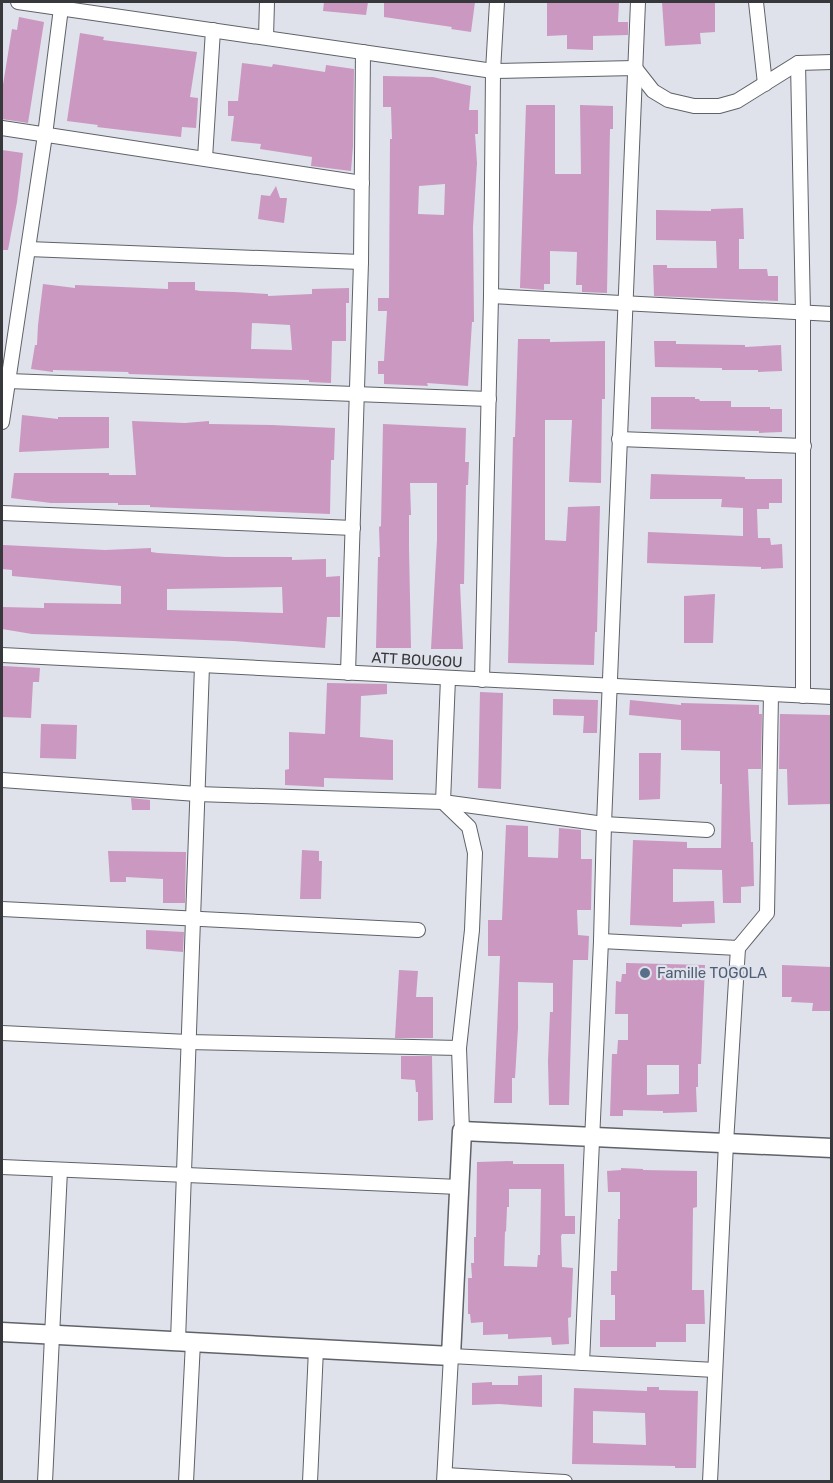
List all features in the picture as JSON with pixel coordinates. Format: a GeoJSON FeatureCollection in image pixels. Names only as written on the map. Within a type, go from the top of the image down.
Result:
{"type":"FeatureCollection","features":[{"type":"Feature","properties":{"kind":"street"},"geometry":{"type":"LineString","coordinates":[[18,2],[494,71],[635,68]]}},
{"type":"Feature","properties":{"kind":"street"},"geometry":{"type":"LineString","coordinates":[[266,37],[267,2]]}},
{"type":"Feature","properties":{"kind":"street"},"geometry":{"type":"LineString","coordinates":[[482,680],[497,2]]}},
{"type":"Feature","properties":{"kind":"street"},"geometry":{"type":"LineString","coordinates":[[582,1363],[602,941],[609,686],[638,2]]}},
{"type":"Feature","properties":{"kind":"street"},"geometry":{"type":"LineString","coordinates":[[756,2],[765,84]]}},
{"type":"Feature","properties":{"kind":"street"},"geometry":{"type":"LineString","coordinates":[[2,422],[45,135],[61,8]]}},
{"type":"Feature","properties":{"kind":"street"},"geometry":{"type":"LineString","coordinates":[[205,158],[213,30]]}},
{"type":"Feature","properties":{"kind":"street"},"geometry":{"type":"LineString","coordinates":[[348,673],[361,262],[363,52]]}},
{"type":"Feature","properties":{"kind":"street"},"geometry":{"type":"LineString","coordinates":[[635,68],[653,91],[668,100],[694,106],[719,106],[737,101],[798,63],[831,62]]}},
{"type":"Feature","properties":{"kind":"street"},"geometry":{"type":"LineString","coordinates":[[798,63],[803,313],[803,696]]}},
{"type":"Feature","properties":{"kind":"street"},"geometry":{"type":"LineString","coordinates":[[2,128],[362,183]]}},
{"type":"Feature","properties":{"kind":"street"},"geometry":{"type":"LineString","coordinates":[[28,249],[361,262]]}},
{"type":"Feature","properties":{"kind":"street"},"geometry":{"type":"LineString","coordinates":[[491,296],[831,314]]}},
{"type":"Feature","properties":{"kind":"street"},"geometry":{"type":"LineString","coordinates":[[8,381],[489,399]]}},
{"type":"Feature","properties":{"kind":"street"},"geometry":{"type":"LineString","coordinates":[[620,439],[804,446]]}},
{"type":"Feature","properties":{"kind":"street"},"geometry":{"type":"LineString","coordinates":[[2,513],[353,528]]}},
{"type":"Feature","properties":{"kind":"street","name":"ATT BOUGOU"},"geometry":{"type":"LineString","coordinates":[[2,656],[831,697]]}},
{"type":"Feature","properties":{"kind":"street"},"geometry":{"type":"LineString","coordinates":[[186,1482],[183,1175],[202,666]]}},
{"type":"Feature","properties":{"kind":"street"},"geometry":{"type":"LineString","coordinates":[[448,678],[443,801],[469,827],[475,853],[472,930],[459,1048],[462,1131],[445,1478],[565,1482]]}},
{"type":"Feature","properties":{"kind":"street"},"geometry":{"type":"LineString","coordinates":[[710,1482],[738,948],[767,914],[771,694]]}},
{"type":"Feature","properties":{"kind":"street"},"geometry":{"type":"LineString","coordinates":[[2,780],[197,794],[443,801],[604,824],[707,830]]}},
{"type":"Feature","properties":{"kind":"street"},"geometry":{"type":"LineString","coordinates":[[2,909],[418,930]]}},
{"type":"Feature","properties":{"kind":"street"},"geometry":{"type":"LineString","coordinates":[[602,941],[738,948]]}},
{"type":"Feature","properties":{"kind":"street"},"geometry":{"type":"LineString","coordinates":[[2,1033],[188,1042],[459,1048]]}},
{"type":"Feature","properties":{"kind":"street"},"geometry":{"type":"LineString","coordinates":[[462,1131],[831,1148]]}},
{"type":"Feature","properties":{"kind":"street"},"geometry":{"type":"LineString","coordinates":[[2,1167],[459,1187]]}},
{"type":"Feature","properties":{"kind":"street"},"geometry":{"type":"LineString","coordinates":[[45,1482],[60,1170]]}},
{"type":"Feature","properties":{"kind":"street"},"geometry":{"type":"LineString","coordinates":[[2,1332],[715,1370]]}},
{"type":"Feature","properties":{"kind":"street"},"geometry":{"type":"LineString","coordinates":[[310,1482],[316,1349]]}},
{"type":"Feature","properties":{"kind":"building"},"geometry":{"type":"Polygon","coordinates":[[[324,2],[368,2],[366,15],[323,11],[324,2]]]}},
{"type":"Feature","properties":{"kind":"building"},"geometry":{"type":"Polygon","coordinates":[[[384,2],[475,2],[471,32],[384,17],[384,2]]]}},
{"type":"Feature","properties":{"kind":"building"},"geometry":{"type":"Polygon","coordinates":[[[547,2],[619,2],[618,22],[628,22],[628,35],[593,36],[593,50],[567,49],[567,35],[547,36],[547,2]]]}},
{"type":"Feature","properties":{"kind":"building"},"geometry":{"type":"Polygon","coordinates":[[[662,2],[715,2],[715,32],[700,33],[701,44],[665,46],[662,2]]]}},
{"type":"Feature","properties":{"kind":"building"},"geometry":{"type":"Polygon","coordinates":[[[19,17],[44,22],[28,123],[2,119],[2,91],[12,29],[17,30],[19,17]]]}},
{"type":"Feature","properties":{"kind":"building"},"geometry":{"type":"Polygon","coordinates":[[[80,33],[104,37],[103,40],[197,52],[190,97],[198,98],[196,128],[182,127],[181,137],[67,121],[80,33]]]}},
{"type":"Feature","properties":{"kind":"building"},"geometry":{"type":"Polygon","coordinates":[[[242,63],[272,67],[273,64],[325,72],[326,65],[354,69],[351,171],[311,166],[312,157],[260,149],[261,144],[231,141],[234,116],[228,116],[228,101],[238,101],[242,63]]]}},
{"type":"Feature","properties":{"kind":"building"},"geometry":{"type":"Polygon","coordinates":[[[383,76],[433,77],[471,86],[469,110],[478,110],[478,134],[475,134],[477,163],[473,227],[474,322],[472,322],[468,386],[427,383],[428,386],[384,384],[384,374],[378,374],[378,361],[384,361],[387,311],[378,311],[378,298],[389,298],[390,139],[392,139],[391,107],[383,107],[383,76]],[[445,184],[419,186],[418,214],[444,215],[445,184]]]}},
{"type":"Feature","properties":{"kind":"building"},"geometry":{"type":"Polygon","coordinates":[[[526,105],[555,105],[555,174],[581,174],[580,105],[613,106],[613,129],[610,129],[607,293],[582,292],[582,285],[576,285],[577,252],[550,251],[550,284],[544,284],[544,290],[520,288],[526,105]]]}},
{"type":"Feature","properties":{"kind":"building"},"geometry":{"type":"Polygon","coordinates":[[[2,150],[23,153],[8,250],[2,250],[2,150]]]}},
{"type":"Feature","properties":{"kind":"building"},"geometry":{"type":"Polygon","coordinates":[[[276,186],[280,198],[287,198],[284,223],[258,219],[261,195],[270,196],[276,186]]]}},
{"type":"Feature","properties":{"kind":"building"},"geometry":{"type":"Polygon","coordinates":[[[743,208],[744,239],[739,239],[739,269],[767,269],[768,276],[778,276],[778,301],[654,296],[653,265],[667,265],[667,268],[717,268],[716,241],[656,240],[656,210],[711,211],[711,209],[743,208]]]}},
{"type":"Feature","properties":{"kind":"building"},"geometry":{"type":"Polygon","coordinates":[[[168,282],[195,282],[195,290],[200,291],[268,294],[268,296],[312,294],[312,289],[349,288],[349,303],[346,303],[346,341],[332,341],[331,383],[309,382],[309,380],[129,374],[128,372],[53,370],[53,372],[31,369],[35,345],[37,345],[43,284],[75,288],[75,285],[168,289],[168,282]],[[252,323],[251,349],[292,350],[290,325],[252,323]]]}},
{"type":"Feature","properties":{"kind":"building"},"geometry":{"type":"Polygon","coordinates":[[[518,339],[550,339],[550,342],[605,341],[601,483],[569,482],[572,420],[545,420],[545,540],[566,541],[568,507],[600,506],[594,665],[508,663],[513,437],[515,437],[518,339]]]}},
{"type":"Feature","properties":{"kind":"building"},"geometry":{"type":"Polygon","coordinates":[[[654,341],[676,341],[676,344],[745,345],[745,347],[781,345],[782,371],[655,367],[654,341]]]}},
{"type":"Feature","properties":{"kind":"building"},"geometry":{"type":"Polygon","coordinates":[[[651,397],[695,397],[700,401],[731,401],[731,407],[782,409],[782,432],[651,429],[651,397]]]}},
{"type":"Feature","properties":{"kind":"building"},"geometry":{"type":"Polygon","coordinates":[[[22,415],[58,419],[58,417],[109,417],[109,448],[19,452],[22,415]]]}},
{"type":"Feature","properties":{"kind":"building"},"geometry":{"type":"Polygon","coordinates":[[[132,421],[185,423],[209,421],[209,424],[335,428],[334,460],[331,460],[330,514],[150,507],[150,505],[118,505],[118,503],[51,503],[11,498],[14,473],[136,475],[132,421]]]}},
{"type":"Feature","properties":{"kind":"building"},"geometry":{"type":"Polygon","coordinates":[[[383,424],[466,428],[465,462],[469,462],[468,485],[466,485],[464,584],[460,584],[463,649],[431,649],[437,540],[437,483],[410,483],[411,648],[376,648],[383,424]]]}},
{"type":"Feature","properties":{"kind":"building"},"geometry":{"type":"Polygon","coordinates":[[[651,474],[782,479],[782,503],[769,503],[769,509],[757,509],[758,538],[770,538],[771,545],[782,544],[783,568],[761,569],[761,567],[647,563],[648,532],[743,536],[743,508],[721,507],[722,499],[650,499],[651,474]]]}},
{"type":"Feature","properties":{"kind":"building"},"geometry":{"type":"Polygon","coordinates":[[[3,545],[105,550],[151,548],[151,552],[158,553],[226,557],[292,557],[292,560],[326,559],[326,577],[340,576],[340,617],[327,617],[325,648],[234,641],[32,634],[2,629],[2,607],[44,608],[44,603],[121,604],[121,586],[12,576],[12,570],[2,569],[3,545]],[[282,587],[167,589],[167,610],[283,613],[282,587]]]}},
{"type":"Feature","properties":{"kind":"building"},"geometry":{"type":"Polygon","coordinates":[[[715,594],[713,643],[684,643],[684,596],[715,594]]]}},
{"type":"Feature","properties":{"kind":"building"},"geometry":{"type":"Polygon","coordinates":[[[3,666],[40,668],[39,682],[33,682],[31,718],[2,717],[3,666]]]}},
{"type":"Feature","properties":{"kind":"building"},"geometry":{"type":"Polygon","coordinates":[[[327,683],[387,684],[387,694],[361,696],[360,737],[393,740],[393,780],[324,778],[324,787],[285,785],[285,770],[289,769],[289,732],[325,734],[327,683]]]}},
{"type":"Feature","properties":{"kind":"building"},"geometry":{"type":"Polygon","coordinates":[[[480,692],[503,693],[501,789],[478,788],[480,692]]]}},
{"type":"Feature","properties":{"kind":"building"},"geometry":{"type":"Polygon","coordinates":[[[553,699],[598,700],[597,733],[583,733],[584,716],[553,715],[553,699]]]}},
{"type":"Feature","properties":{"kind":"building"},"geometry":{"type":"Polygon","coordinates":[[[630,700],[681,705],[681,703],[759,705],[759,714],[762,714],[761,769],[748,769],[754,886],[741,887],[741,903],[723,903],[722,870],[673,869],[673,902],[714,901],[715,923],[682,924],[682,927],[630,925],[633,840],[687,842],[687,848],[721,848],[722,784],[720,784],[720,751],[681,750],[681,720],[629,715],[630,700]]]}},
{"type":"Feature","properties":{"kind":"building"},"geometry":{"type":"Polygon","coordinates":[[[780,714],[831,715],[831,804],[788,805],[787,769],[779,769],[780,714]]]}},
{"type":"Feature","properties":{"kind":"building"},"geometry":{"type":"Polygon","coordinates":[[[41,724],[77,725],[76,759],[40,758],[41,724]]]}},
{"type":"Feature","properties":{"kind":"building"},"geometry":{"type":"Polygon","coordinates":[[[639,753],[661,753],[660,799],[639,800],[639,753]]]}},
{"type":"Feature","properties":{"kind":"building"},"geometry":{"type":"Polygon","coordinates":[[[131,798],[150,800],[150,810],[132,810],[131,798]]]}},
{"type":"Feature","properties":{"kind":"building"},"geometry":{"type":"Polygon","coordinates":[[[506,825],[528,826],[528,857],[558,858],[559,828],[581,830],[581,859],[592,859],[591,910],[577,910],[578,935],[589,936],[588,960],[573,960],[569,1105],[549,1105],[548,1061],[550,1012],[553,1012],[553,983],[518,982],[518,1028],[515,1078],[512,1078],[512,1103],[494,1103],[500,956],[488,956],[488,920],[502,920],[506,825]]]}},
{"type":"Feature","properties":{"kind":"building"},"geometry":{"type":"Polygon","coordinates":[[[302,850],[319,851],[319,861],[322,861],[321,899],[300,899],[302,850]]]}},
{"type":"Feature","properties":{"kind":"building"},"geometry":{"type":"Polygon","coordinates":[[[108,851],[186,852],[185,903],[163,903],[163,879],[126,877],[126,882],[110,882],[108,851]]]}},
{"type":"Feature","properties":{"kind":"building"},"geometry":{"type":"Polygon","coordinates":[[[146,930],[184,932],[183,952],[146,949],[146,930]]]}},
{"type":"Feature","properties":{"kind":"building"},"geometry":{"type":"Polygon","coordinates":[[[626,963],[705,965],[701,1064],[698,1064],[698,1087],[696,1087],[697,1112],[663,1113],[663,1111],[623,1110],[623,1116],[610,1116],[612,1054],[617,1054],[618,1040],[628,1040],[628,1014],[615,1014],[616,981],[621,982],[622,974],[626,974],[626,963]],[[647,1065],[647,1095],[679,1094],[679,1065],[647,1065]]]}},
{"type":"Feature","properties":{"kind":"building"},"geometry":{"type":"Polygon","coordinates":[[[782,965],[831,967],[831,1011],[812,1011],[813,1003],[791,1002],[792,997],[782,997],[782,965]]]}},
{"type":"Feature","properties":{"kind":"building"},"geometry":{"type":"Polygon","coordinates":[[[399,970],[418,971],[416,997],[433,997],[433,1038],[395,1038],[399,970]]]}},
{"type":"Feature","properties":{"kind":"building"},"geometry":{"type":"Polygon","coordinates":[[[401,1056],[432,1056],[433,1120],[418,1121],[418,1092],[416,1092],[415,1080],[401,1079],[401,1056]]]}},
{"type":"Feature","properties":{"kind":"building"},"geometry":{"type":"Polygon","coordinates":[[[513,1161],[513,1164],[564,1164],[565,1216],[575,1216],[575,1234],[562,1234],[561,1236],[562,1267],[573,1268],[571,1317],[568,1318],[569,1344],[552,1345],[551,1337],[508,1339],[508,1334],[483,1335],[483,1322],[471,1323],[470,1314],[468,1314],[468,1278],[472,1278],[471,1263],[474,1263],[477,1162],[513,1161]],[[509,1189],[504,1266],[537,1267],[538,1255],[540,1255],[541,1189],[509,1189]]]}},
{"type":"Feature","properties":{"kind":"building"},"geometry":{"type":"Polygon","coordinates":[[[621,1168],[697,1171],[697,1207],[693,1208],[692,1290],[704,1290],[705,1324],[686,1324],[686,1342],[656,1342],[656,1347],[600,1347],[600,1320],[615,1320],[615,1295],[611,1295],[611,1271],[617,1271],[618,1219],[620,1219],[620,1192],[608,1192],[607,1171],[621,1170],[621,1168]]]}},
{"type":"Feature","properties":{"kind":"building"},"geometry":{"type":"Polygon","coordinates":[[[542,1375],[542,1407],[472,1405],[472,1383],[492,1382],[492,1385],[518,1385],[518,1376],[542,1375]]]}},
{"type":"Feature","properties":{"kind":"building"},"geometry":{"type":"Polygon","coordinates":[[[647,1387],[659,1387],[659,1390],[698,1391],[696,1468],[572,1464],[574,1388],[647,1391],[647,1387]],[[593,1411],[593,1443],[646,1445],[645,1413],[593,1411]]]}},
{"type":"Feature","properties":{"kind":"place","name":"Famille TOGOLA"},"geometry":{"type":"Point","coordinates":[645,973]}}]}
